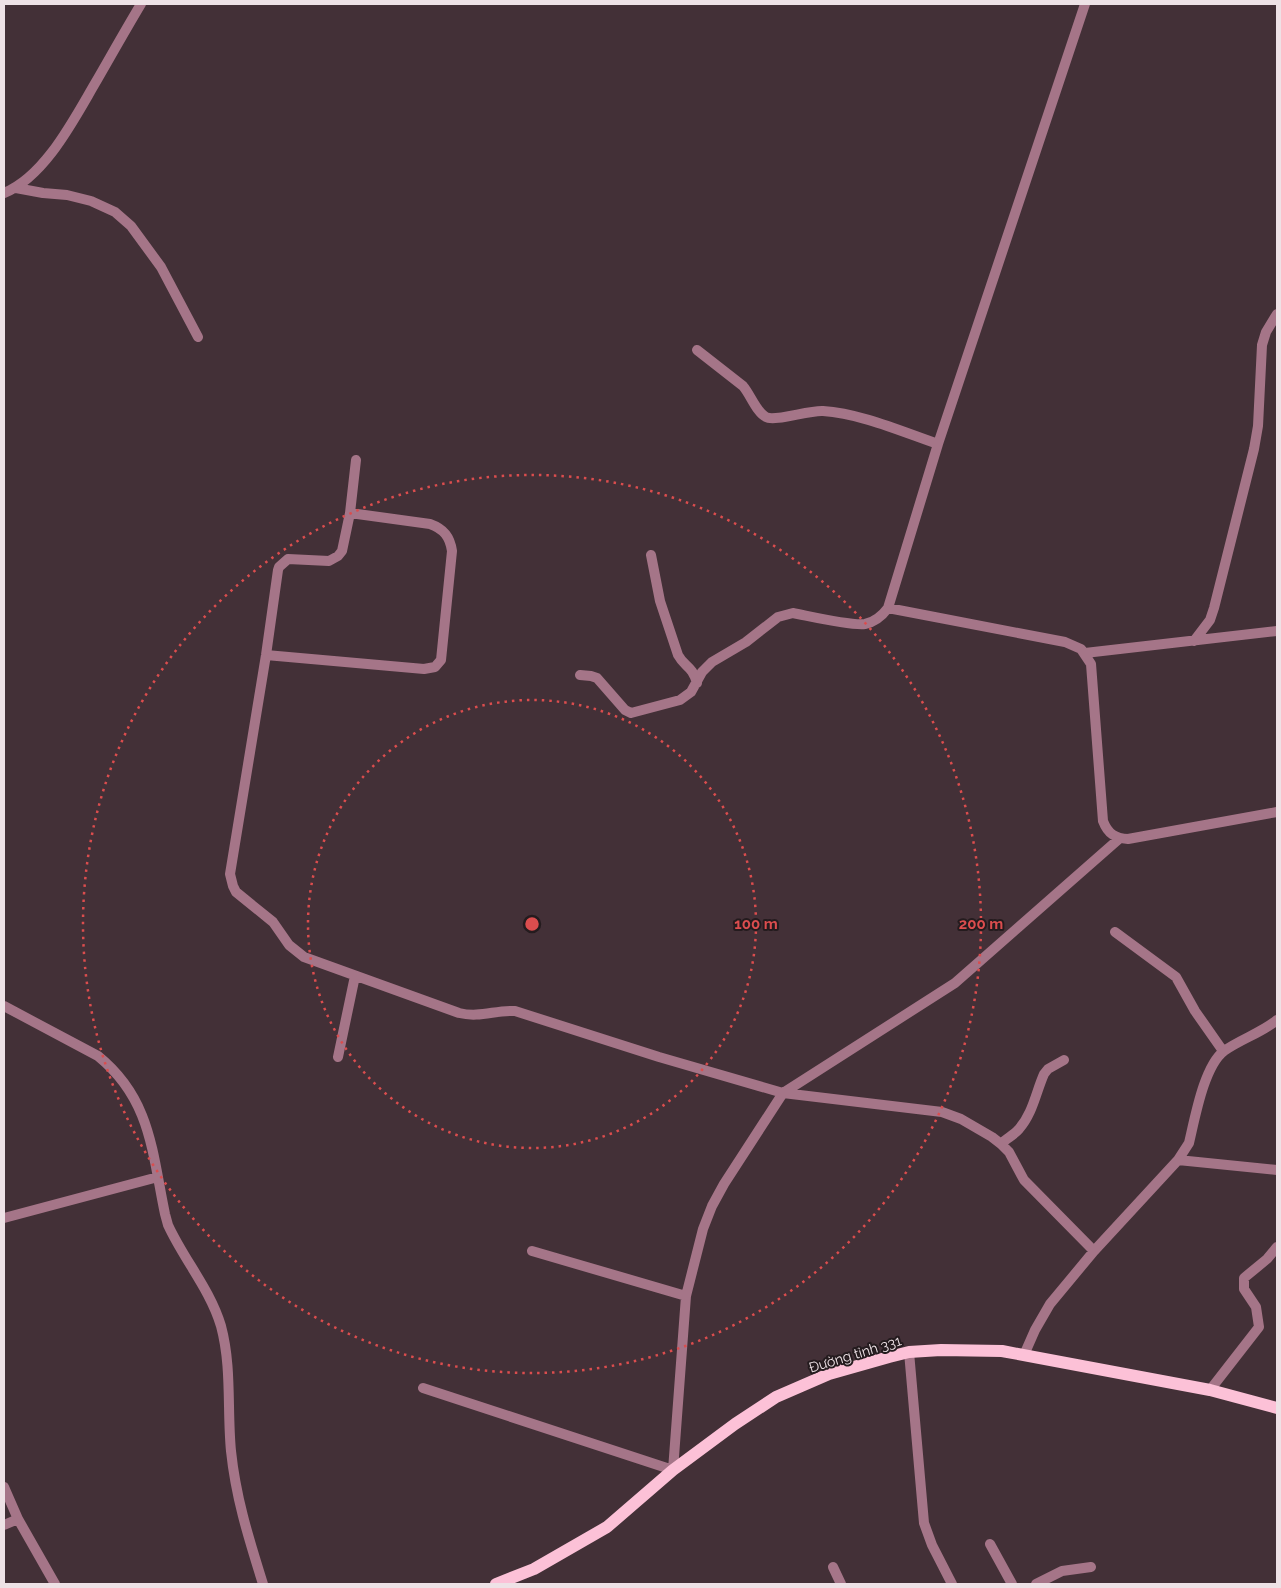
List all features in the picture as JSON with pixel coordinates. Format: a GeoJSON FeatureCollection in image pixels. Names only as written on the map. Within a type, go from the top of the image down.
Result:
{"type":"FeatureCollection","features":[{"type":"Feature","properties":{"kind":"main road","name":"Đường tỉnh 331"},"geometry":{"type":"LineString","coordinates":[[496,1584],[534,1569],[607,1527],[673,1470],[735,1424],[776,1397],[829,1374],[909,1352],[941,1350],[1002,1351],[1210,1390],[1277,1408]]}},
{"type":"Feature","properties":{"kind":"street"},"geometry":{"type":"LineString","coordinates":[[4,193],[16,188],[56,147],[70,127],[141,4]]}},
{"type":"Feature","properties":{"kind":"street"},"geometry":{"type":"LineString","coordinates":[[580,676],[597,678],[625,710],[632,713],[680,700],[691,692],[702,672],[712,662],[738,647],[783,614],[793,613],[859,624],[874,621],[888,608],[938,444],[1085,4]]}},
{"type":"Feature","properties":{"kind":"street"},"geometry":{"type":"LineString","coordinates":[[16,188],[67,195],[91,201],[115,212],[131,226],[161,267],[198,337]]}},
{"type":"Feature","properties":{"kind":"street"},"geometry":{"type":"LineString","coordinates":[[1194,641],[1210,620],[1214,608],[1258,426],[1262,345],[1266,332],[1277,314]]}},
{"type":"Feature","properties":{"kind":"street"},"geometry":{"type":"LineString","coordinates":[[697,350],[744,386],[761,414],[766,418],[772,419],[808,411],[835,412],[938,444]]}},
{"type":"Feature","properties":{"kind":"street"},"geometry":{"type":"LineString","coordinates":[[356,460],[350,513],[344,544],[338,556],[329,561],[288,558],[279,567],[230,874],[236,892],[273,922],[289,945],[304,957],[468,1015],[477,1016],[502,1011],[515,1011],[659,1057],[783,1093],[942,1112],[961,1119],[992,1136],[1001,1144],[1009,1152],[1024,1180],[1094,1251]]}},
{"type":"Feature","properties":{"kind":"street"},"geometry":{"type":"LineString","coordinates":[[266,655],[424,669],[435,667],[441,660],[452,551],[449,538],[438,527],[430,524],[350,513]]}},
{"type":"Feature","properties":{"kind":"street"},"geometry":{"type":"LineString","coordinates":[[651,555],[660,601],[678,655],[692,670],[696,683]]}},
{"type":"Feature","properties":{"kind":"street"},"geometry":{"type":"LineString","coordinates":[[888,608],[1065,642],[1076,646],[1085,653],[1091,664],[1092,671],[1103,822],[1109,833],[1128,839],[1277,812]]}},
{"type":"Feature","properties":{"kind":"street"},"geometry":{"type":"LineString","coordinates":[[1085,653],[1277,631]]}},
{"type":"Feature","properties":{"kind":"street"},"geometry":{"type":"LineString","coordinates":[[423,1388],[673,1470],[686,1296],[703,1229],[712,1206],[724,1184],[783,1093],[955,983],[1120,838]]}},
{"type":"Feature","properties":{"kind":"street"},"geometry":{"type":"LineString","coordinates":[[1115,932],[1176,977],[1195,1011],[1223,1051]]}},
{"type":"Feature","properties":{"kind":"street"},"geometry":{"type":"LineString","coordinates":[[338,1057],[356,976]]}},
{"type":"Feature","properties":{"kind":"street"},"geometry":{"type":"LineString","coordinates":[[4,1006],[98,1056],[111,1066],[131,1092],[138,1105],[146,1123],[164,1214],[168,1225],[210,1298],[220,1326],[228,1367],[228,1424],[236,1486],[242,1517],[263,1584]]}},
{"type":"Feature","properties":{"kind":"street"},"geometry":{"type":"LineString","coordinates":[[1024,1355],[1035,1330],[1050,1304],[1094,1251],[1178,1160],[1189,1143],[1207,1075],[1215,1060],[1223,1051],[1277,1020]]}},
{"type":"Feature","properties":{"kind":"street"},"geometry":{"type":"LineString","coordinates":[[1001,1144],[1015,1134],[1024,1122],[1044,1074],[1048,1069],[1064,1060]]}},
{"type":"Feature","properties":{"kind":"street"},"geometry":{"type":"LineString","coordinates":[[1178,1160],[1277,1170]]}},
{"type":"Feature","properties":{"kind":"street"},"geometry":{"type":"LineString","coordinates":[[4,1218],[158,1177]]}},
{"type":"Feature","properties":{"kind":"street"},"geometry":{"type":"LineString","coordinates":[[1210,1390],[1259,1327],[1256,1308],[1244,1290],[1244,1278],[1267,1260],[1277,1247]]}},
{"type":"Feature","properties":{"kind":"street"},"geometry":{"type":"LineString","coordinates":[[532,1251],[686,1296]]}},
{"type":"Feature","properties":{"kind":"street"},"geometry":{"type":"LineString","coordinates":[[909,1352],[924,1523],[932,1545],[952,1584]]}},
{"type":"Feature","properties":{"kind":"street"},"geometry":{"type":"LineString","coordinates":[[4,1487],[18,1519],[55,1584]]}},
{"type":"Feature","properties":{"kind":"street"},"geometry":{"type":"LineString","coordinates":[[4,1525],[18,1519]]}},
{"type":"Feature","properties":{"kind":"street"},"geometry":{"type":"LineString","coordinates":[[990,1544],[1012,1584]]}},
{"type":"Feature","properties":{"kind":"street"},"geometry":{"type":"LineString","coordinates":[[833,1567],[841,1584]]}},
{"type":"Feature","properties":{"kind":"street"},"geometry":{"type":"LineString","coordinates":[[1036,1584],[1062,1572],[1091,1567]]}}]}
